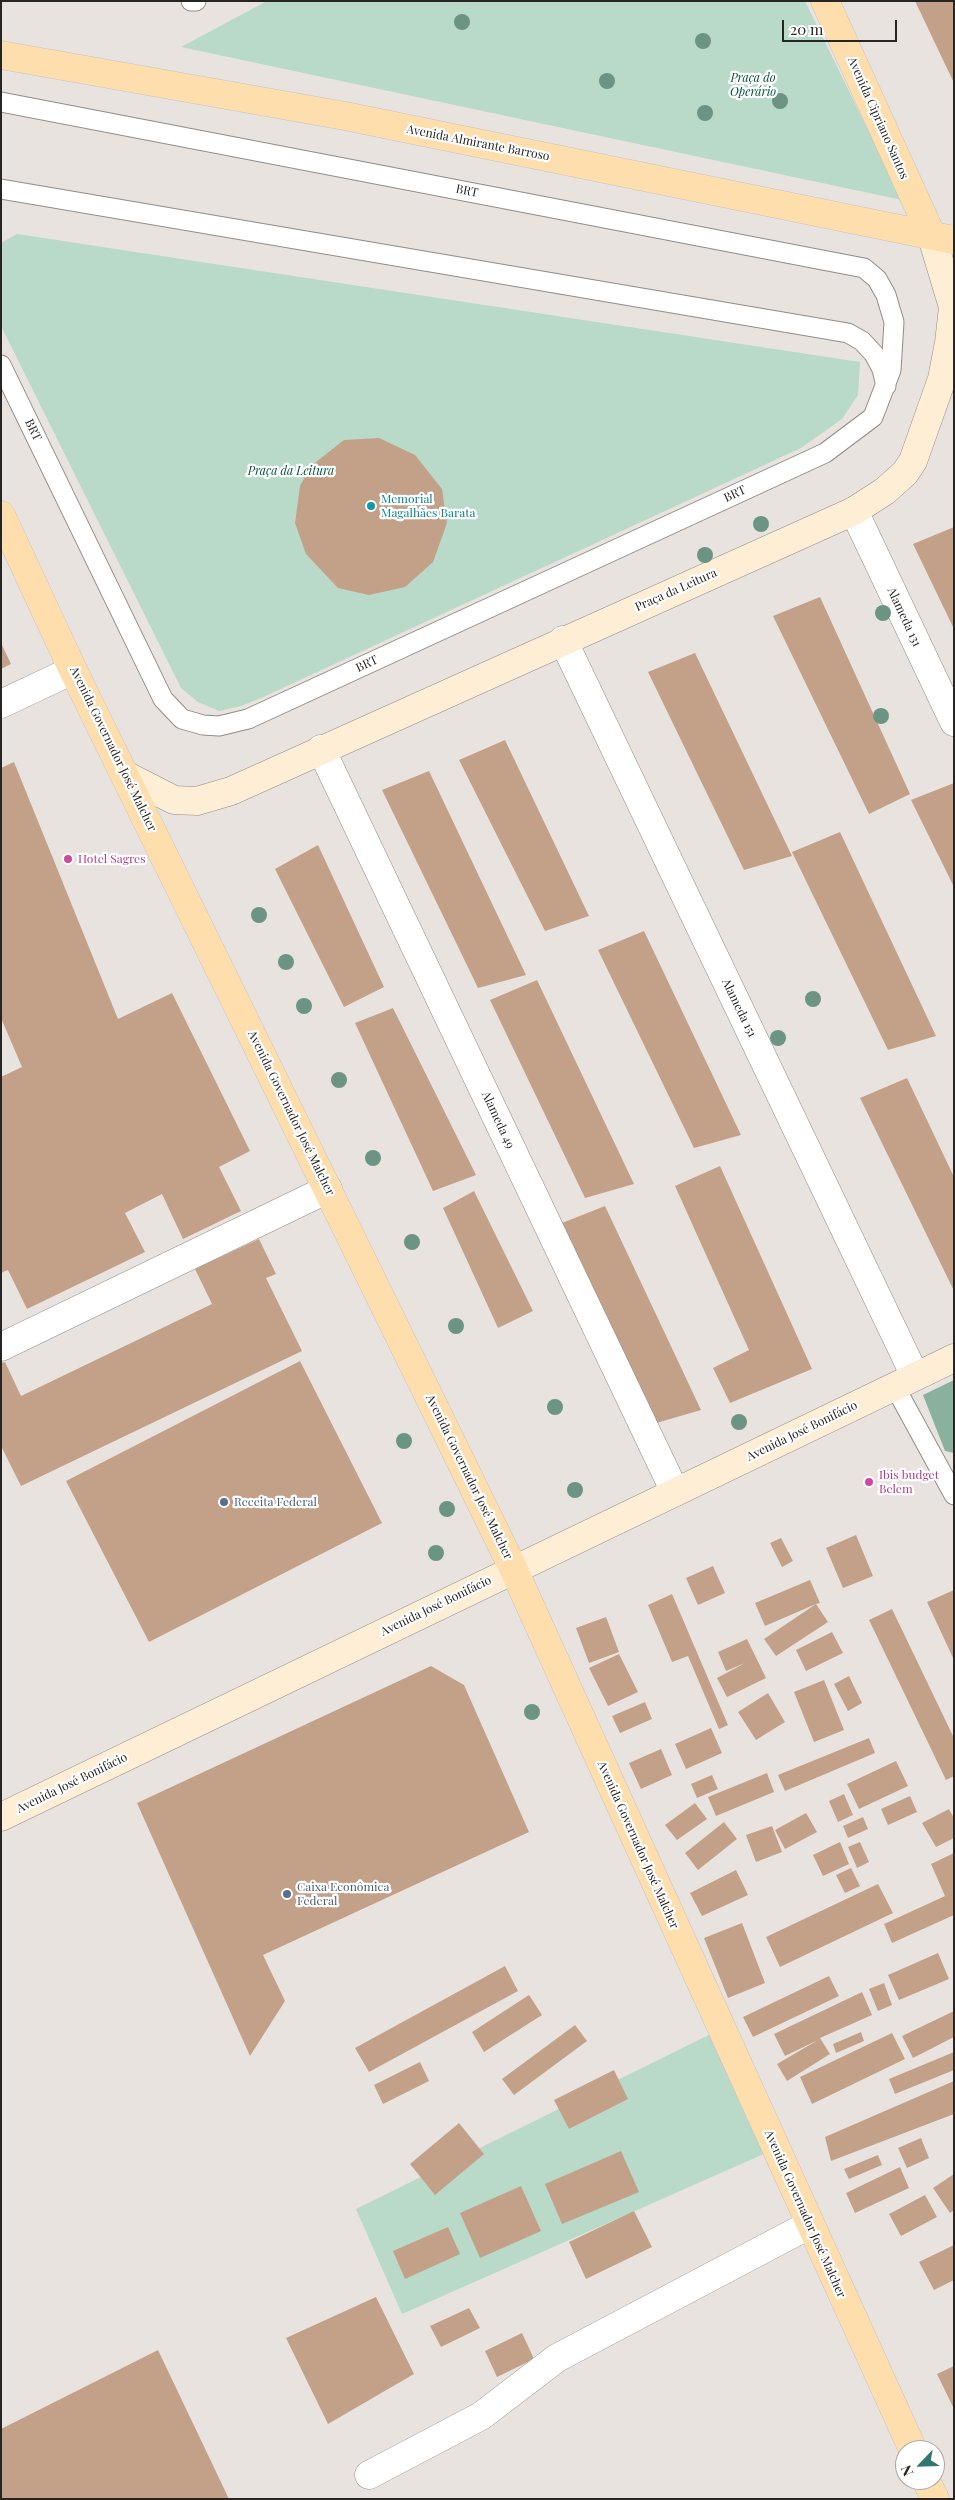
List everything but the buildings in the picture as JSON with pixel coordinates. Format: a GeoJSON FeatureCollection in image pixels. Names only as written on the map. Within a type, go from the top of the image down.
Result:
{"type":"FeatureCollection","features":[{"type":"Feature","properties":{"kind":"main road","name":"Avenida Cipriano Santos"},"geometry":{"type":"LineString","coordinates":[[825,1],[942,237]]}},
{"type":"Feature","properties":{"kind":"main road","name":"Avenida Almirante Barroso"},"geometry":{"type":"LineString","coordinates":[[1,55],[345,116],[942,237]]}},
{"type":"Feature","properties":{"kind":"main road","name":"Avenida Governador José Malcher"},"geometry":{"type":"LineString","coordinates":[[1,515],[73,670],[127,776],[513,1568],[907,2440]]}},
{"type":"Feature","properties":{"kind":"street","name":"Praça da Leitura"},"geometry":{"type":"LineString","coordinates":[[127,776],[174,800],[197,801],[246,784],[563,640],[854,511],[885,490],[905,473],[922,440],[942,379],[953,307],[942,237]]}},
{"type":"Feature","properties":{"kind":"street","name":"Alameda 131"},"geometry":{"type":"LineString","coordinates":[[854,511],[954,722]]}},
{"type":"Feature","properties":{"kind":"street","name":"Alameda 151"},"geometry":{"type":"LineString","coordinates":[[563,640],[905,1381]]}},
{"type":"Feature","properties":{"kind":"street"},"geometry":{"type":"LineString","coordinates":[[1,704],[73,670]]}},
{"type":"Feature","properties":{"kind":"street","name":"Alameda 49"},"geometry":{"type":"LineString","coordinates":[[321,749],[675,1492]]}},
{"type":"Feature","properties":{"kind":"street"},"geometry":{"type":"LineString","coordinates":[[1,1347],[328,1189]]}},
{"type":"Feature","properties":{"kind":"street","name":"Avenida José Bonifácio"},"geometry":{"type":"LineString","coordinates":[[1,1817],[513,1568],[954,1358]]}},
{"type":"Feature","properties":{"kind":"street"},"geometry":{"type":"LineString","coordinates":[[369,2475],[481,2416],[557,2358],[809,2225]]}},
{"type":"Feature","properties":{"kind":"lane"},"geometry":{"type":"LineString","coordinates":[[191,1],[196,1]]}},
{"type":"Feature","properties":{"kind":"lane","name":"BRT"},"geometry":{"type":"LineString","coordinates":[[1,102],[864,268],[877,279],[886,295],[894,322],[891,370],[873,417],[825,453],[248,719],[219,726],[203,725],[182,719],[163,699],[1,365]]}},
{"type":"Feature","properties":{"kind":"lane"},"geometry":{"type":"LineString","coordinates":[[1,189],[848,333],[862,341],[874,354],[882,369],[886,387]]}},
{"type":"Feature","properties":{"kind":"lane"},"geometry":{"type":"LineString","coordinates":[[905,1381],[954,1495]]}},
{"type":"Feature","properties":{"kind":"green space","name":"Praça do Operário"},"geometry":{"type":"Polygon","coordinates":[[[267,1],[805,1],[902,200],[181,47],[267,1]]]}},
{"type":"Feature","properties":{"kind":"green space","name":"Praça da Leitura"},"geometry":{"type":"Polygon","coordinates":[[[17,234],[860,362],[858,395],[842,419],[801,448],[261,698],[241,706],[219,711],[198,702],[181,688],[1,326],[1,243],[17,234]]]}},
{"type":"Feature","properties":{"kind":"green space"},"geometry":{"type":"Polygon","coordinates":[[[954,1380],[954,1453],[945,1451],[923,1395],[954,1380]]]}},
{"type":"Feature","properties":{"kind":"green space"},"geometry":{"type":"Polygon","coordinates":[[[721,2029],[775,2149],[402,2314],[356,2209],[721,2029]]]}},
{"type":"Feature","properties":{"kind":"place","name":"Memorial Magalhães Barata"},"geometry":{"type":"Point","coordinates":[371,506]}},
{"type":"Feature","properties":{"kind":"place","name":"Hotel Sagres"},"geometry":{"type":"Point","coordinates":[68,859]}},
{"type":"Feature","properties":{"kind":"place","name":"Ibis budget Belem"},"geometry":{"type":"Point","coordinates":[869,1482]}},
{"type":"Feature","properties":{"kind":"place","name":"Receita Federal"},"geometry":{"type":"Point","coordinates":[224,1502]}},
{"type":"Feature","properties":{"kind":"place","name":"Caixa Econômica Federal"},"geometry":{"type":"Point","coordinates":[287,1894]}}]}
